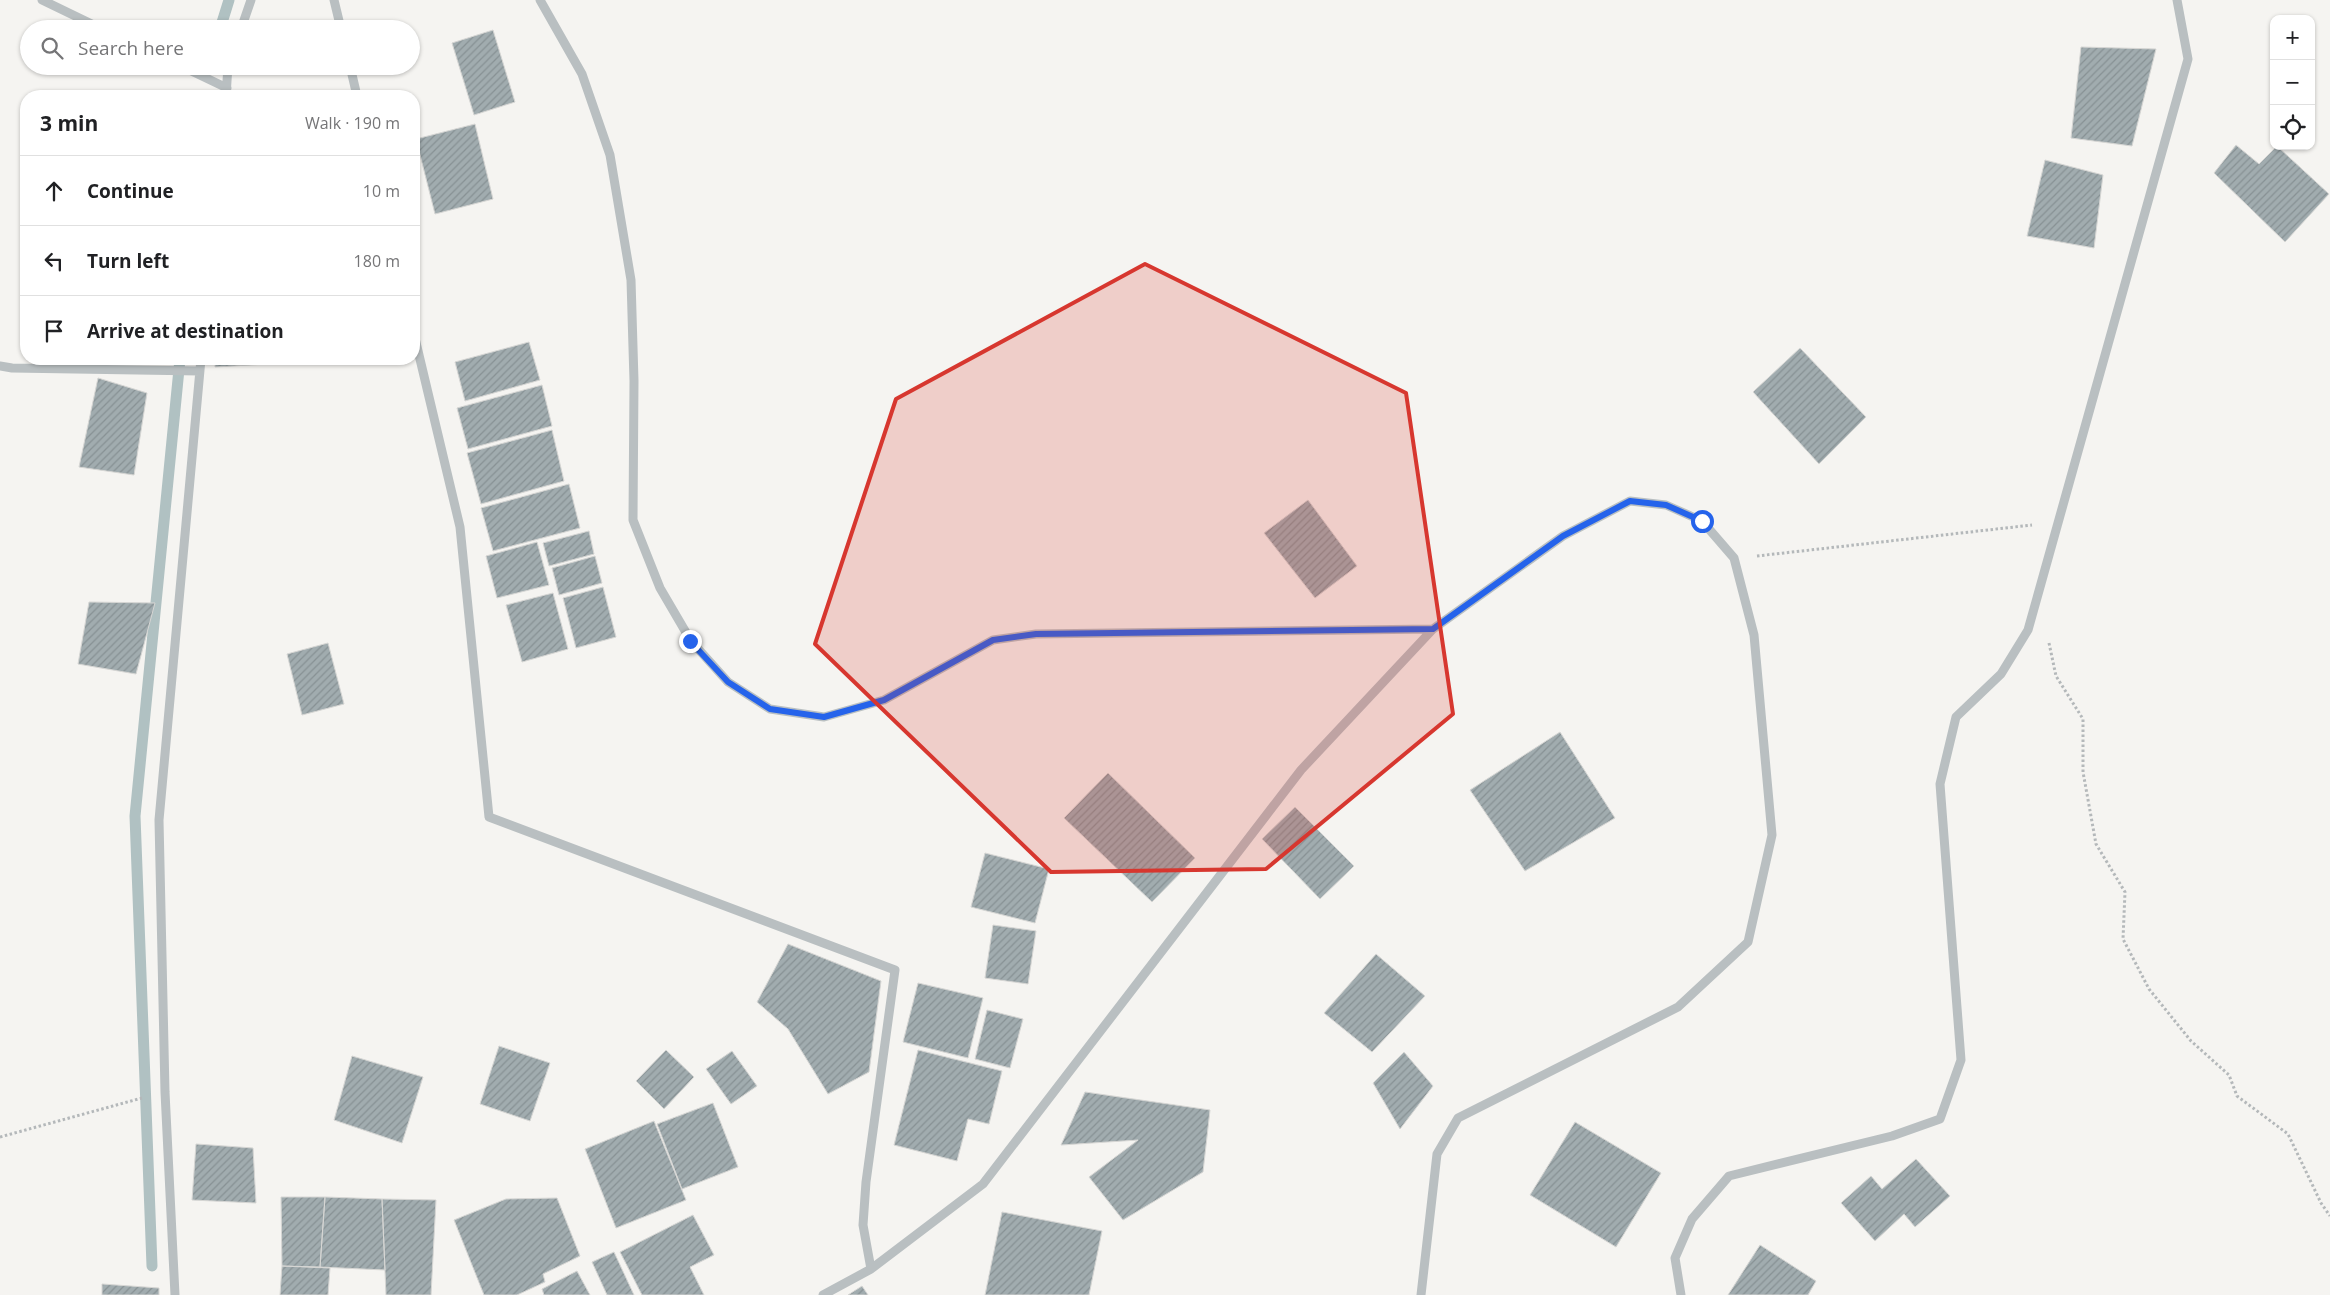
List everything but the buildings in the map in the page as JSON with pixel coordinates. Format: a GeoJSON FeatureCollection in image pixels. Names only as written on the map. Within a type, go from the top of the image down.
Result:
{"type":"FeatureCollection","features":[{"type":"Feature","properties":{"kind":"street"},"geometry":{"type":"LineString","coordinates":[[42,0],[83,20]]}},
{"type":"Feature","properties":{"kind":"street"},"geometry":{"type":"LineString","coordinates":[[244,20],[251,0]]}},
{"type":"Feature","properties":{"kind":"street"},"geometry":{"type":"LineString","coordinates":[[334,0],[339,20]]}},
{"type":"Feature","properties":{"kind":"street"},"geometry":{"type":"LineString","coordinates":[[540,0],[582,74],[610,155],[631,280],[634,381],[633,520],[660,588],[690,641],[728,682],[770,709],[824,717],[884,700],[993,640],[1036,634],[1433,629]]}},
{"type":"Feature","properties":{"kind":"street"},"geometry":{"type":"LineString","coordinates":[[1681,1295],[1675,1258],[1692,1219],[1729,1176],[1892,1136],[1940,1119],[1961,1060],[1940,784],[1956,718],[2001,674],[2028,630],[2188,59],[2177,0]]}},
{"type":"Feature","properties":{"kind":"street"},"geometry":{"type":"LineString","coordinates":[[197,75],[223,90]]}},
{"type":"Feature","properties":{"kind":"street"},"geometry":{"type":"LineString","coordinates":[[226,90],[227,75]]}},
{"type":"Feature","properties":{"kind":"street"},"geometry":{"type":"LineString","coordinates":[[352,75],[356,90]]}},
{"type":"Feature","properties":{"kind":"street"},"geometry":{"type":"LineString","coordinates":[[420,359],[460,527],[489,816],[895,970],[866,1182],[863,1225],[871,1269]]}},
{"type":"Feature","properties":{"kind":"street"},"geometry":{"type":"LineString","coordinates":[[175,1295],[165,1092],[159,820],[200,365]]}},
{"type":"Feature","properties":{"kind":"street"},"geometry":{"type":"LineString","coordinates":[[0,366],[12,368],[199,371]]}},
{"type":"Feature","properties":{"kind":"street"},"geometry":{"type":"LineString","coordinates":[[823,1295],[871,1269],[983,1184],[1301,770],[1433,629],[1563,536],[1630,501],[1666,505],[1702,521],[1734,558],[1754,635],[1772,835],[1748,942],[1678,1007],[1458,1118],[1437,1154],[1420,1295]]}},
{"type":"Feature","properties":{"kind":"path"},"geometry":{"type":"LineString","coordinates":[[1734,558],[2059,522]]}},
{"type":"Feature","properties":{"kind":"path"},"geometry":{"type":"LineString","coordinates":[[2048,639],[2056,676],[2083,719],[2083,772],[2096,844],[2125,892],[2123,939],[2148,989],[2191,1041],[2229,1075],[2237,1096],[2288,1134],[2321,1203],[2330,1216]]}},
{"type":"Feature","properties":{"kind":"path"},"geometry":{"type":"LineString","coordinates":[[0,1137],[165,1092]]}},
{"type":"Feature","properties":{"kind":"highlighted area"},"geometry":{"type":"Polygon","coordinates":[[[1145,264],[1406,393],[1453,714],[1266,869],[1051,872],[815,644],[896,399],[1145,264]]]}},
{"type":"Feature","properties":{"kind":"waterway"},"geometry":{"type":"LineString","coordinates":[[223,20],[229,0]]}},
{"type":"Feature","properties":{"kind":"waterway"},"geometry":{"type":"LineString","coordinates":[[152,1266],[135,816],[179,365]]}},
{"type":"Feature","properties":{"kind":"route"},"geometry":{"type":"LineString","coordinates":[[690,641],[728,682],[770,709],[824,717],[884,700],[993,640],[1036,634],[1433,629],[1563,536],[1630,501],[1666,505],[1702,521]]}}]}
